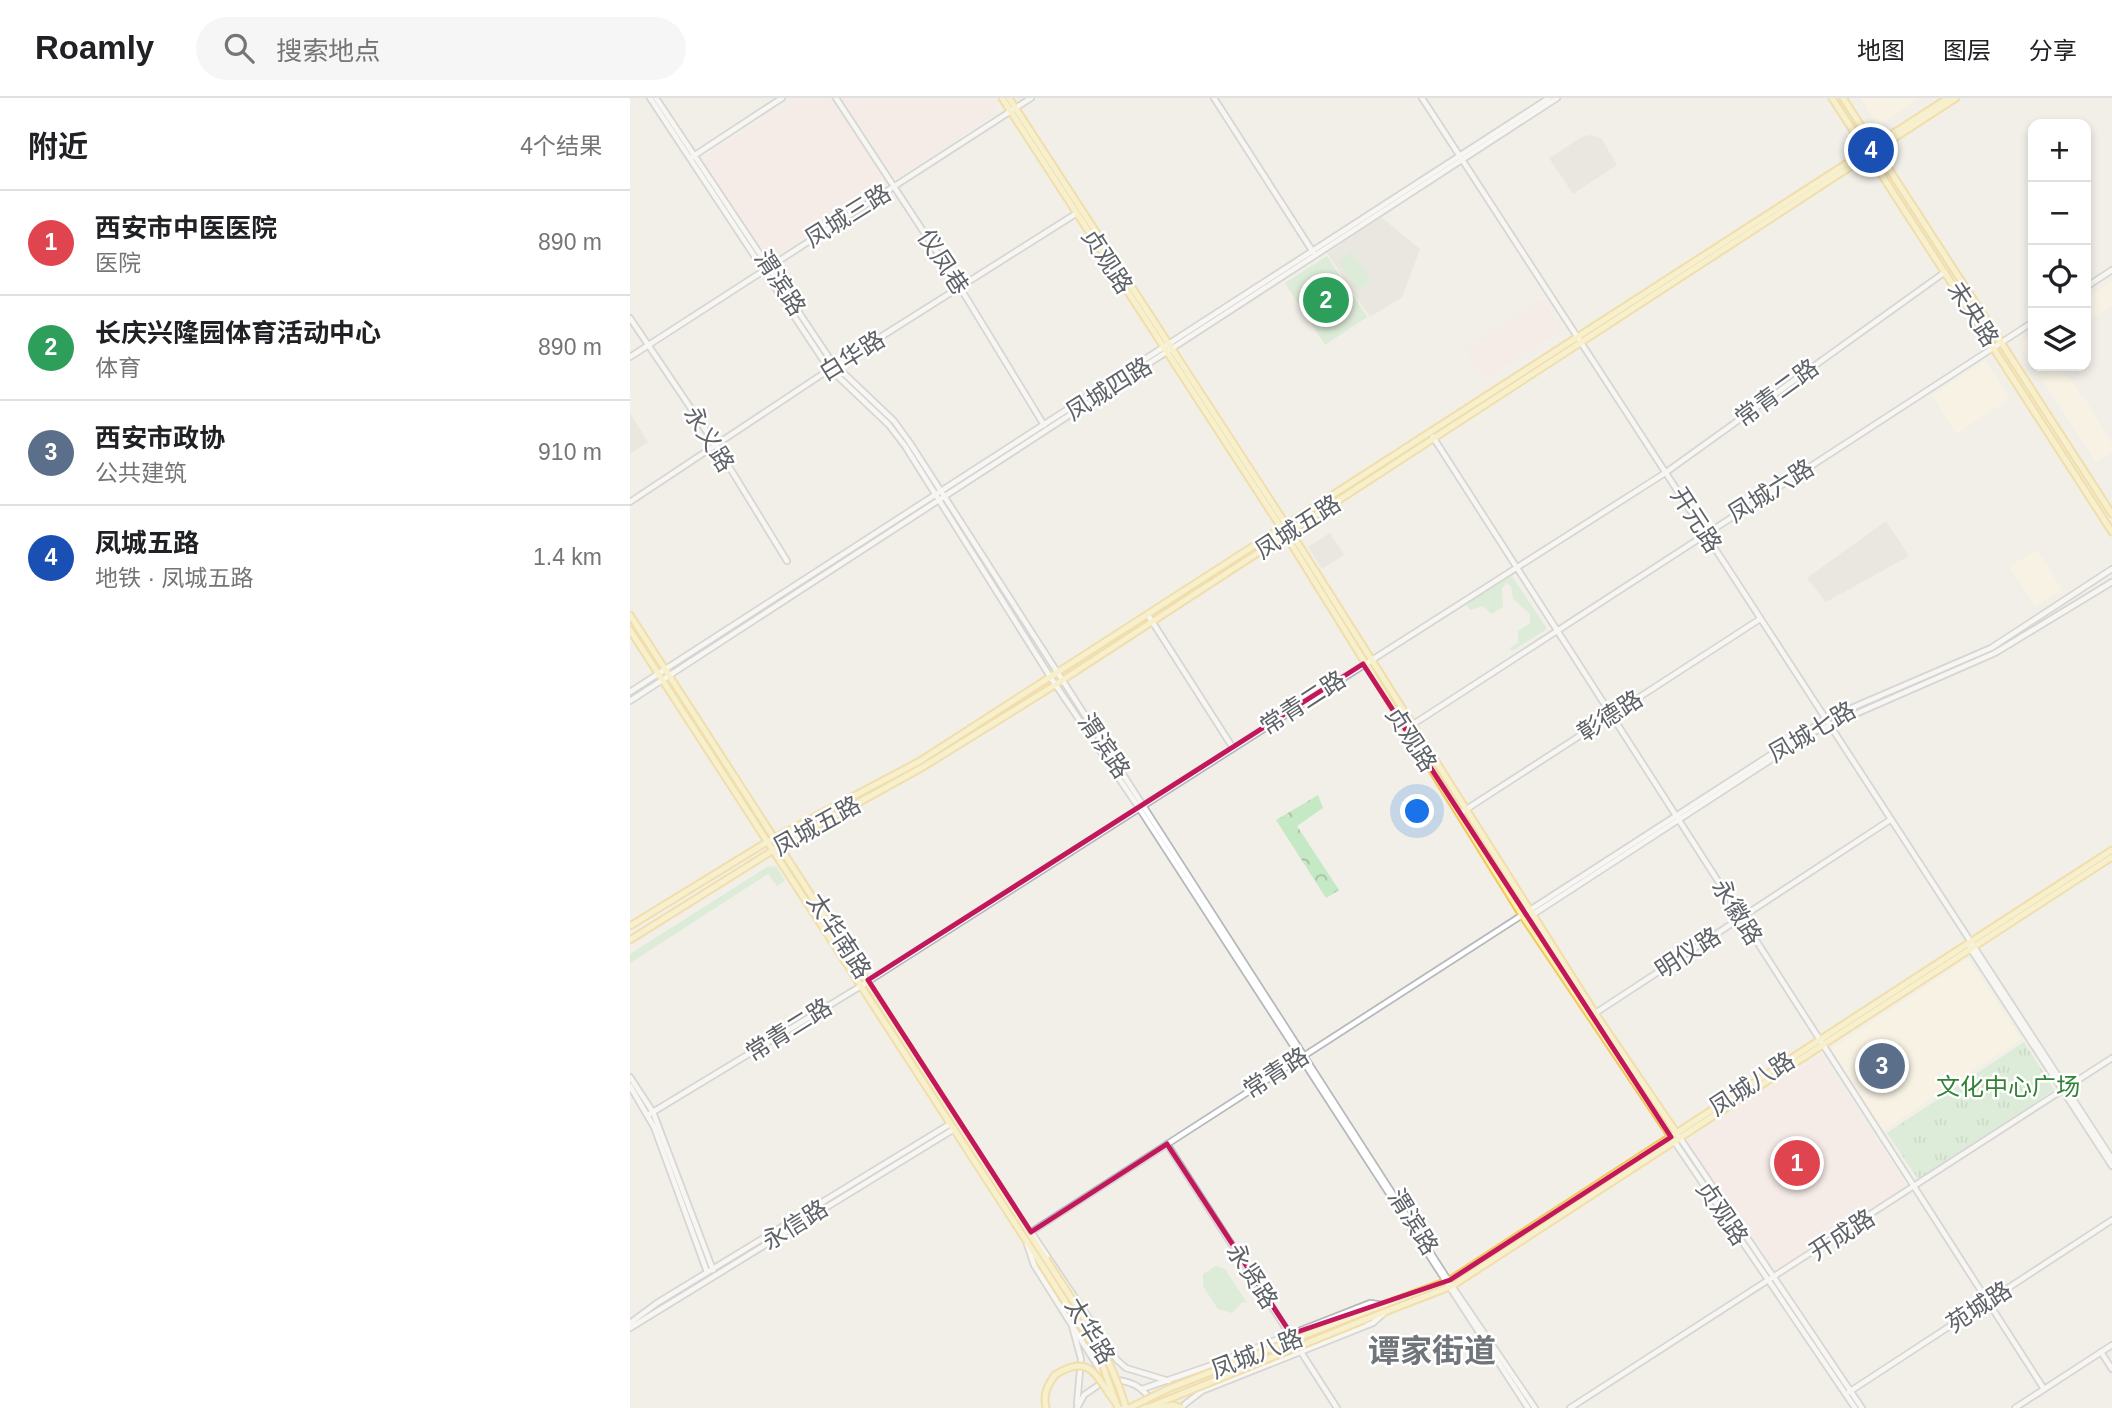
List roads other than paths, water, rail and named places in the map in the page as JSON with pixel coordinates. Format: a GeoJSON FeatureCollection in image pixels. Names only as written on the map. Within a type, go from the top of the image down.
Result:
{"type":"FeatureCollection","features":[{"type":"Feature","properties":{"kind":"main road","name":"贞观路"},"geometry":{"type":"LineString","coordinates":[[1002,98],[1013,109],[1370,660],[1408,728]]}},
{"type":"Feature","properties":{"kind":"main road","name":"贞观路"},"geometry":{"type":"LineString","coordinates":[[1009,98],[1013,109],[1077,214],[1168,348]]}},
{"type":"Feature","properties":{"kind":"main road","name":"未央路"},"geometry":{"type":"LineString","coordinates":[[1832,98],[2112,532]]}},
{"type":"Feature","properties":{"kind":"main road","name":"未央路"},"geometry":{"type":"LineString","coordinates":[[1843,98],[2112,514]]}},
{"type":"Feature","properties":{"kind":"main road","name":"凤城五路"},"geometry":{"type":"LineString","coordinates":[[630,926],[767,842],[920,761],[1150,618],[1868,153],[1948,98]]}},
{"type":"Feature","properties":{"kind":"main road","name":"凤城五路"},"geometry":{"type":"LineString","coordinates":[[1875,148],[1956,98]]}},
{"type":"Feature","properties":{"kind":"main road","name":"贞观路"},"geometry":{"type":"LineString","coordinates":[[1286,531],[1363,664],[1531,913],[1592,1015]]}},
{"type":"Feature","properties":{"kind":"main road","name":"太华南路"},"geometry":{"type":"LineString","coordinates":[[630,615],[1031,1232],[1043,1261]]}},
{"type":"Feature","properties":{"kind":"main road","name":"凤城五路"},"geometry":{"type":"LineString","coordinates":[[630,940],[780,846],[923,767],[1058,683],[1150,618]]}},
{"type":"Feature","properties":{"kind":"main road","name":"太华南路"},"geometry":{"type":"LineString","coordinates":[[630,630],[952,1127],[1024,1237],[1043,1261]]}},
{"type":"Feature","properties":{"kind":"main road","name":"贞观路"},"geometry":{"type":"LineString","coordinates":[[1462,812],[1524,917],[1675,1138]]}},
{"type":"Feature","properties":{"kind":"main road","name":"凤城八路"},"geometry":{"type":"LineString","coordinates":[[1971,947],[2112,850]]}},
{"type":"Feature","properties":{"kind":"main road","name":"凤城八路"},"geometry":{"type":"LineString","coordinates":[[1147,1408],[1364,1321],[1386,1308],[1449,1283],[2112,857]]}},
{"type":"Feature","properties":{"kind":"main road","name":"太华路"},"geometry":{"type":"LineString","coordinates":[[1043,1261],[1101,1344],[1127,1408]]}},
{"type":"Feature","properties":{"kind":"main road","name":"太华路"},"geometry":{"type":"LineString","coordinates":[[1043,1261],[1098,1353],[1118,1407]]}},
{"type":"Feature","properties":{"kind":"main road","name":"凤城八路"},"geometry":{"type":"LineString","coordinates":[[1127,1408],[1170,1388],[1362,1313],[1386,1308]]}},
{"type":"Feature","properties":{"kind":"main road"},"geometry":{"type":"LineString","coordinates":[[1046,1408],[1044,1398],[1047,1386],[1055,1375],[1073,1365],[1088,1367],[1100,1376],[1118,1407]]}},
{"type":"Feature","properties":{"kind":"main road"},"geometry":{"type":"LineString","coordinates":[[1155,1408],[1173,1405],[1181,1408]]}},
{"type":"Feature","properties":{"kind":"street","name":"渭滨路"},"geometry":{"type":"LineString","coordinates":[[650,98],[833,368],[894,421],[1053,676],[1303,1056],[1528,1408]]}},
{"type":"Feature","properties":{"kind":"street","name":"渭滨路"},"geometry":{"type":"LineString","coordinates":[[656,98],[692,157]]}},
{"type":"Feature","properties":{"kind":"street"},"geometry":{"type":"LineString","coordinates":[[692,157],[782,98]]}},
{"type":"Feature","properties":{"kind":"street","name":"仪凤巷"},"geometry":{"type":"LineString","coordinates":[[836,98],[961,289],[1045,427]]}},
{"type":"Feature","properties":{"kind":"street","name":"凤城三路"},"geometry":{"type":"LineString","coordinates":[[630,357],[1031,98]]}},
{"type":"Feature","properties":{"kind":"street"},"geometry":{"type":"LineString","coordinates":[[1214,98],[1315,254]]}},
{"type":"Feature","properties":{"kind":"street","name":"开元路"},"geometry":{"type":"LineString","coordinates":[[1422,98],[1971,947],[2112,1159]]}},
{"type":"Feature","properties":{"kind":"street","name":"凤城四路"},"geometry":{"type":"LineString","coordinates":[[1461,159],[1549,98]]}},
{"type":"Feature","properties":{"kind":"street","name":"凤城四路"},"geometry":{"type":"LineString","coordinates":[[630,692],[658,674],[667,672],[1557,98]]}},
{"type":"Feature","properties":{"kind":"street","name":"白华路"},"geometry":{"type":"LineString","coordinates":[[630,502],[833,368],[1077,214]]}},
{"type":"Feature","properties":{"kind":"street"},"geometry":{"type":"LineString","coordinates":[[2091,284],[2112,270]]}},
{"type":"Feature","properties":{"kind":"street","name":"常青二路"},"geometry":{"type":"LineString","coordinates":[[651,1114],[861,986],[1665,473],[1945,272]]}},
{"type":"Feature","properties":{"kind":"street","name":"永义路"},"geometry":{"type":"LineString","coordinates":[[630,318],[717,447],[787,561]]}},
{"type":"Feature","properties":{"kind":"street","name":"凤城六路"},"geometry":{"type":"LineString","coordinates":[[1408,728],[1704,533],[2028,325]]}},
{"type":"Feature","properties":{"kind":"street","name":"永徽路"},"geometry":{"type":"LineString","coordinates":[[1432,435],[2044,1389]]}},
{"type":"Feature","properties":{"kind":"street","name":"凤城七路"},"geometry":{"type":"LineString","coordinates":[[1524,917],[1828,722],[1991,648],[2112,569]]}},
{"type":"Feature","properties":{"kind":"street","name":"凤城七路"},"geometry":{"type":"LineString","coordinates":[[1828,722],[1995,653],[2112,582]]}},
{"type":"Feature","properties":{"kind":"street"},"geometry":{"type":"LineString","coordinates":[[1150,618],[1233,748]]}},
{"type":"Feature","properties":{"kind":"street","name":"彰德路"},"geometry":{"type":"LineString","coordinates":[[1462,812],[1760,619]]}},
{"type":"Feature","properties":{"kind":"street","name":"凤城四路"},"geometry":{"type":"LineString","coordinates":[[630,701],[662,681],[667,672]]}},
{"type":"Feature","properties":{"kind":"street","name":"明仪路"},"geometry":{"type":"LineString","coordinates":[[1592,1015],[1890,820]]}},
{"type":"Feature","properties":{"kind":"street","name":"常青路"},"geometry":{"type":"LineString","coordinates":[[1031,1232],[1524,917]]}},
{"type":"Feature","properties":{"kind":"street","name":"开成路"},"geometry":{"type":"LineString","coordinates":[[1570,1408],[1771,1281],[2112,1058]]}},
{"type":"Feature","properties":{"kind":"street"},"geometry":{"type":"LineString","coordinates":[[630,1077],[651,1114],[714,1271]]}},
{"type":"Feature","properties":{"kind":"street"},"geometry":{"type":"LineString","coordinates":[[630,1086],[651,1114],[708,1275]]}},
{"type":"Feature","properties":{"kind":"street","name":"开元路"},"geometry":{"type":"LineString","coordinates":[[2064,1089],[2112,1166]]}},
{"type":"Feature","properties":{"kind":"street","name":"永信路"},"geometry":{"type":"LineString","coordinates":[[630,1328],[714,1271],[959,1123]]}},
{"type":"Feature","properties":{"kind":"street","name":"贞观路"},"geometry":{"type":"LineString","coordinates":[[1675,1138],[1771,1281],[1862,1408]]}},
{"type":"Feature","properties":{"kind":"street","name":"永贤路"},"geometry":{"type":"LineString","coordinates":[[1167,1144],[1337,1408]]}},
{"type":"Feature","properties":{"kind":"street","name":"苑城路"},"geometry":{"type":"LineString","coordinates":[[1848,1392],[2112,1220]]}},
{"type":"Feature","properties":{"kind":"street"},"geometry":{"type":"LineString","coordinates":[[1031,1232],[1117,1360],[1126,1368],[1169,1381]]}},
{"type":"Feature","properties":{"kind":"street"},"geometry":{"type":"LineString","coordinates":[[1024,1237],[1034,1265],[1106,1381]]}},
{"type":"Feature","properties":{"kind":"street","name":"永信路"},"geometry":{"type":"LineString","coordinates":[[630,1323],[708,1275]]}},
{"type":"Feature","properties":{"kind":"street","name":"渭滨路"},"geometry":{"type":"LineString","coordinates":[[1449,1283],[1535,1408]]}},
{"type":"Feature","properties":{"kind":"street","name":"凤城八路"},"geometry":{"type":"LineString","coordinates":[[1142,1389],[1212,1365],[1370,1303],[1386,1308],[1373,1323],[1202,1391],[1181,1408]]}},
{"type":"Feature","properties":{"kind":"street"},"geometry":{"type":"LineString","coordinates":[[1065,1313],[1081,1359],[1077,1407]]}},
{"type":"Feature","properties":{"kind":"street"},"geometry":{"type":"LineString","coordinates":[[2015,1408],[2112,1345]]}},
{"type":"Feature","properties":{"kind":"street"},"geometry":{"type":"LineString","coordinates":[[2101,1352],[2112,1369]]}},
{"type":"Feature","properties":{"kind":"street"},"geometry":{"type":"LineString","coordinates":[[1212,1365],[1208,1371],[1214,1386]]}},
{"type":"Feature","properties":{"kind":"street"},"geometry":{"type":"LineString","coordinates":[[1077,1407],[1084,1395],[1106,1381],[1131,1383],[1142,1389],[1155,1408]]}},
{"type":"Feature","properties":{"kind":"street","name":"贞观路"},"geometry":{"type":"LineString","coordinates":[[1848,1392],[1855,1408]]}},
{"type":"Feature","properties":{"kind":"place","name":"凤城五路"},"geometry":{"type":"Point","coordinates":[1871,150]}},
{"type":"Feature","properties":{"kind":"place","name":"长庆兴隆园体育活动中心"},"geometry":{"type":"Point","coordinates":[1326,300]}},
{"type":"Feature","properties":{"kind":"place","name":"西安市政协"},"geometry":{"type":"Point","coordinates":[1882,1066]}},
{"type":"Feature","properties":{"kind":"place","name":"西安市中医医院"},"geometry":{"type":"Point","coordinates":[1797,1163]}},
{"type":"Feature","properties":{"kind":"district","name":"谭家街道"},"geometry":{"type":"Point","coordinates":[1432,1351]}},
{"type":"Feature","properties":{"kind":"park label","name":"文化中心广场"},"geometry":{"type":"Point","coordinates":[2008,1087]}}]}
